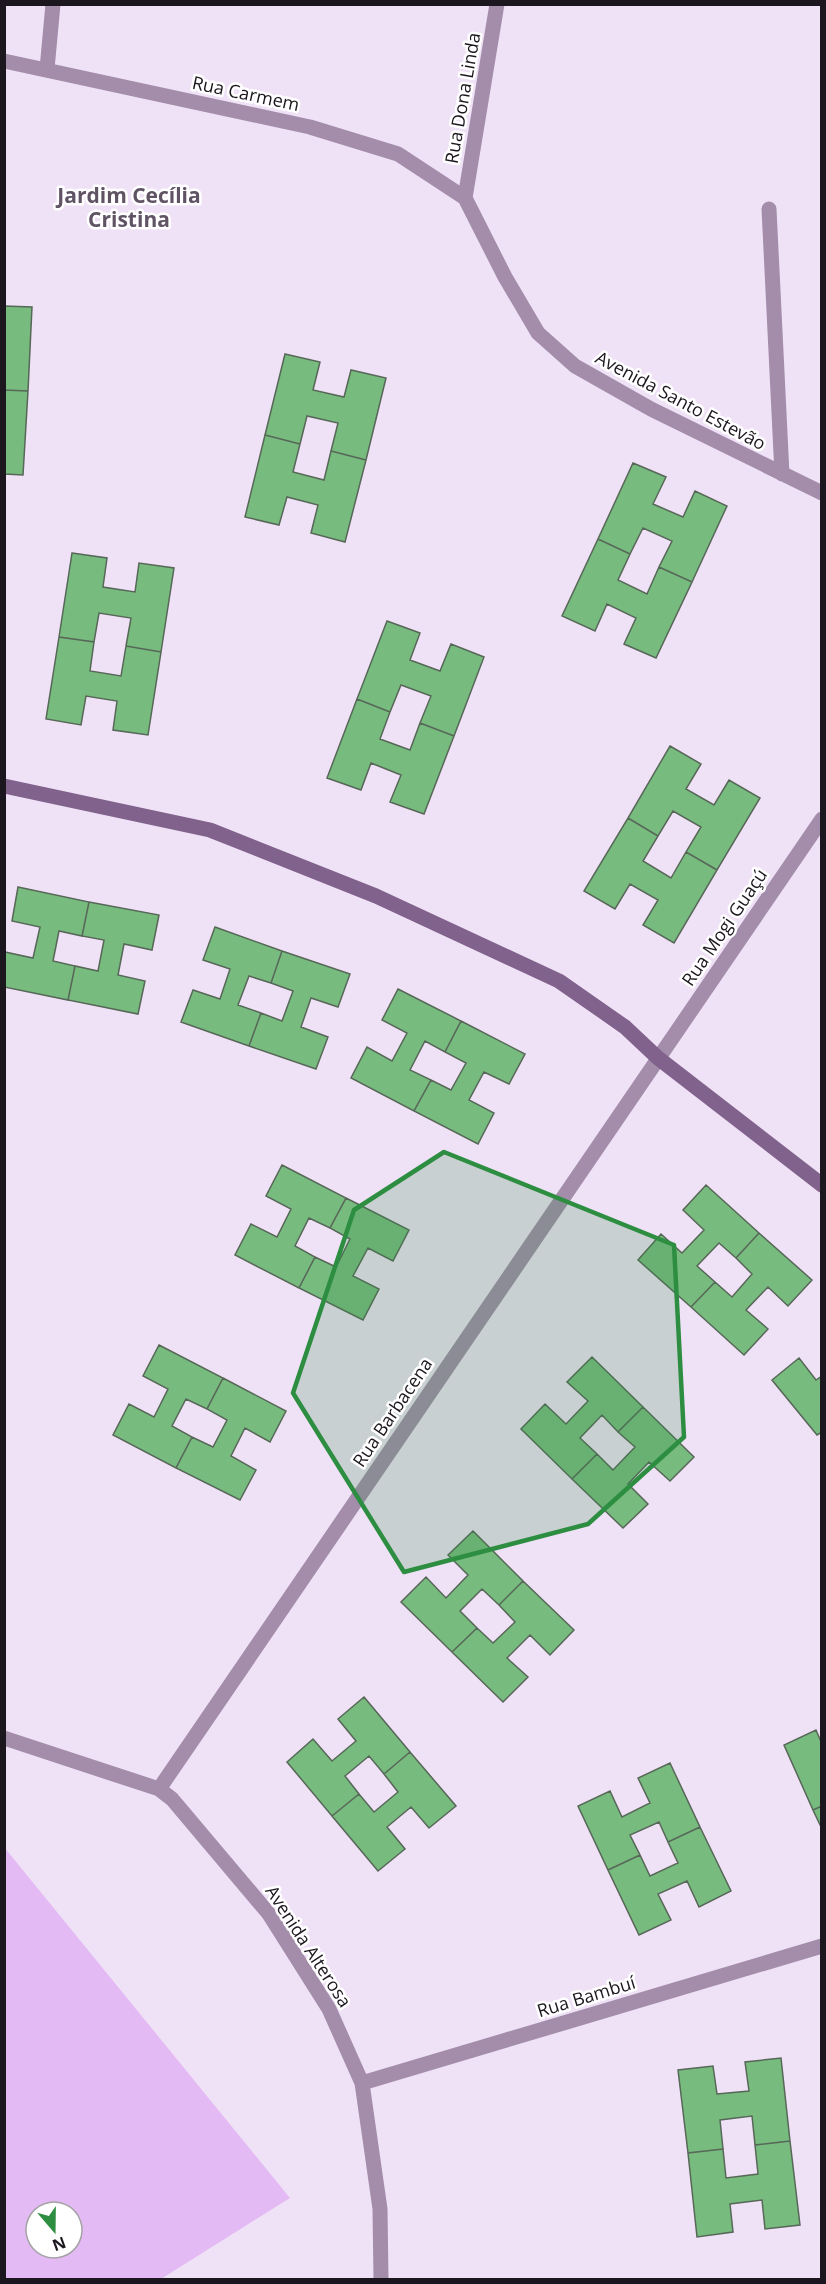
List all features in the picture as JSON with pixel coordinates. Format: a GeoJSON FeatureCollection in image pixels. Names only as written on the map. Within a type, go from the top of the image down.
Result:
{"type":"FeatureCollection","features":[{"type":"Feature","properties":{"kind":"street"},"geometry":{"type":"LineString","coordinates":[[46,69],[53,4]]}},
{"type":"Feature","properties":{"kind":"street","name":"Rua Dona Linda"},"geometry":{"type":"LineString","coordinates":[[465,198],[498,4]]}},
{"type":"Feature","properties":{"kind":"street","name":"Rua Carmem"},"geometry":{"type":"LineString","coordinates":[[4,60],[310,127],[387,150],[398,154],[465,198]]}},
{"type":"Feature","properties":{"kind":"street","name":"Avenida Santo Estevão"},"geometry":{"type":"LineString","coordinates":[[465,198],[505,277],[538,333],[575,366],[651,409],[822,493]]}},
{"type":"Feature","properties":{"kind":"street"},"geometry":{"type":"LineString","coordinates":[[769,209],[782,474]]}},
{"type":"Feature","properties":{"kind":"street"},"geometry":{"type":"LineString","coordinates":[[4,786],[210,830],[376,896],[559,981],[625,1027],[658,1058],[822,1185]]}},
{"type":"Feature","properties":{"kind":"street","name":"Rua Mogi Guaçú"},"geometry":{"type":"LineString","coordinates":[[658,1058],[822,819]]}},
{"type":"Feature","properties":{"kind":"street","name":"Rua Barbacena"},"geometry":{"type":"LineString","coordinates":[[159,1789],[658,1058]]}},
{"type":"Feature","properties":{"kind":"street","name":"Avenida Alterosa"},"geometry":{"type":"LineString","coordinates":[[4,1738],[159,1789],[172,1799],[268,1914],[329,2009],[362,2083],[380,2209],[381,2280]]}},
{"type":"Feature","properties":{"kind":"street","name":"Rua Bambuí"},"geometry":{"type":"LineString","coordinates":[[362,2083],[822,1946]]}},
{"type":"Feature","properties":{"kind":"highlighted area"},"geometry":{"type":"Polygon","coordinates":[[[444,1152],[674,1245],[684,1437],[588,1524],[404,1572],[293,1393],[354,1210],[444,1152]]]}},
{"type":"Feature","properties":{"kind":"shaded area"},"geometry":{"type":"Polygon","coordinates":[[[4,1847],[290,2198],[161,2279],[5,2279],[4,1847]]]}},
{"type":"Feature","properties":{"kind":"building"},"geometry":{"type":"Polygon","coordinates":[[[4,306],[32,307],[28,391],[4,390],[4,306]]]}},
{"type":"Feature","properties":{"kind":"building"},"geometry":{"type":"Polygon","coordinates":[[[285,354],[320,362],[313,390],[344,397],[351,370],[386,378],[366,460],[331,451],[338,423],[307,416],[300,444],[265,435],[285,354]]]}},
{"type":"Feature","properties":{"kind":"building"},"geometry":{"type":"Polygon","coordinates":[[[4,390],[28,391],[23,475],[4,474],[4,390]]]}},
{"type":"Feature","properties":{"kind":"building"},"geometry":{"type":"Polygon","coordinates":[[[265,435],[300,444],[293,472],[324,480],[331,451],[366,460],[345,542],[311,533],[318,505],[287,497],[279,525],[245,517],[265,435]]]}},
{"type":"Feature","properties":{"kind":"building"},"geometry":{"type":"Polygon","coordinates":[[[633,463],[666,477],[653,504],[683,517],[695,491],[727,506],[692,582],[659,567],[672,541],[643,528],[630,554],[598,539],[633,463]]]}},
{"type":"Feature","properties":{"kind":"building"},"geometry":{"type":"Polygon","coordinates":[[[598,539],[630,554],[618,580],[647,594],[659,567],[692,582],[656,658],[624,644],[636,618],[607,604],[595,631],[562,616],[598,539]]]}},
{"type":"Feature","properties":{"kind":"building"},"geometry":{"type":"Polygon","coordinates":[[[72,553],[107,558],[103,587],[135,592],[139,563],[174,568],[161,652],[126,646],[131,618],[99,613],[94,642],[59,637],[72,553]]]}},
{"type":"Feature","properties":{"kind":"building"},"geometry":{"type":"Polygon","coordinates":[[[387,621],[420,633],[410,660],[440,671],[451,644],[484,657],[454,736],[420,723],[431,696],[401,685],[390,712],[357,699],[387,621]]]}},
{"type":"Feature","properties":{"kind":"building"},"geometry":{"type":"Polygon","coordinates":[[[59,637],[94,642],[90,671],[121,676],[126,646],[161,652],[148,735],[113,730],[117,701],[86,696],[81,725],[46,719],[59,637]]]}},
{"type":"Feature","properties":{"kind":"building"},"geometry":{"type":"Polygon","coordinates":[[[357,699],[390,712],[380,739],[410,750],[420,723],[454,736],[424,814],[390,802],[401,775],[371,763],[361,790],[327,778],[357,699]]]}},
{"type":"Feature","properties":{"kind":"building"},"geometry":{"type":"Polygon","coordinates":[[[670,746],[701,764],[686,789],[714,805],[729,780],[760,798],[717,870],[686,852],[701,827],[673,811],[658,836],[628,818],[670,746]]]}},
{"type":"Feature","properties":{"kind":"building"},"geometry":{"type":"Polygon","coordinates":[[[628,818],[658,836],[643,861],[671,878],[686,852],[717,870],[674,943],[643,925],[658,900],[630,884],[615,909],[584,891],[628,818]]]}},
{"type":"Feature","properties":{"kind":"building"},"geometry":{"type":"Polygon","coordinates":[[[18,887],[89,902],[82,936],[59,931],[53,961],[75,966],[68,1000],[4,987],[5,952],[33,958],[40,927],[12,921],[18,887]]]}},
{"type":"Feature","properties":{"kind":"building"},"geometry":{"type":"Polygon","coordinates":[[[89,902],[159,915],[152,950],[124,944],[118,975],[145,981],[138,1014],[68,1000],[75,966],[98,971],[104,940],[82,936],[89,902]]]}},
{"type":"Feature","properties":{"kind":"building"},"geometry":{"type":"Polygon","coordinates":[[[215,927],[282,951],[271,983],[249,976],[238,1005],[261,1013],[249,1046],[181,1022],[193,990],[220,999],[230,969],[203,960],[215,927]]]}},
{"type":"Feature","properties":{"kind":"building"},"geometry":{"type":"Polygon","coordinates":[[[282,951],[350,974],[338,1007],[311,998],[301,1027],[328,1037],[316,1069],[249,1046],[261,1013],[282,1021],[293,991],[271,983],[282,951]]]}},
{"type":"Feature","properties":{"kind":"building"},"geometry":{"type":"Polygon","coordinates":[[[398,989],[461,1021],[445,1052],[425,1041],[410,1070],[431,1080],[414,1111],[351,1078],[367,1047],[392,1061],[407,1033],[382,1020],[398,989]]]}},
{"type":"Feature","properties":{"kind":"building"},"geometry":{"type":"Polygon","coordinates":[[[461,1021],[525,1054],[509,1084],[484,1072],[469,1100],[494,1113],[478,1144],[414,1111],[431,1080],[451,1090],[466,1063],[445,1052],[461,1021]]]}},
{"type":"Feature","properties":{"kind":"building"},"geometry":{"type":"Polygon","coordinates":[[[282,1165],[346,1198],[330,1228],[309,1218],[295,1246],[315,1257],[299,1288],[235,1255],[251,1224],[277,1237],[291,1209],[266,1196],[282,1165]]]}},
{"type":"Feature","properties":{"kind":"building"},"geometry":{"type":"Polygon","coordinates":[[[706,1185],[759,1233],[736,1258],[719,1243],[697,1266],[715,1282],[691,1307],[638,1260],[661,1234],[682,1253],[704,1230],[683,1210],[706,1185]]]}},
{"type":"Feature","properties":{"kind":"building"},"geometry":{"type":"Polygon","coordinates":[[[346,1198],[409,1230],[393,1261],[368,1248],[353,1276],[379,1289],[363,1320],[299,1288],[315,1257],[336,1267],[350,1239],[330,1228],[346,1198]]]}},
{"type":"Feature","properties":{"kind":"building"},"geometry":{"type":"Polygon","coordinates":[[[759,1233],[812,1280],[788,1306],[768,1287],[746,1310],[768,1329],[744,1355],[691,1307],[715,1282],[732,1297],[752,1274],[736,1258],[759,1233]]]}},
{"type":"Feature","properties":{"kind":"building"},"geometry":{"type":"Polygon","coordinates":[[[159,1345],[223,1378],[207,1409],[186,1399],[172,1426],[192,1437],[176,1468],[113,1435],[129,1404],[154,1417],[168,1389],[143,1376],[159,1345]]]}},
{"type":"Feature","properties":{"kind":"building"},"geometry":{"type":"Polygon","coordinates":[[[592,1357],[643,1407],[618,1432],[602,1415],[580,1438],[597,1454],[572,1479],[521,1429],[545,1404],[566,1424],[588,1401],[567,1382],[592,1357]]]}},
{"type":"Feature","properties":{"kind":"building"},"geometry":{"type":"Polygon","coordinates":[[[799,1358],[816,1380],[822,1376],[822,1432],[817,1435],[772,1380],[799,1358]]]}},
{"type":"Feature","properties":{"kind":"building"},"geometry":{"type":"Polygon","coordinates":[[[223,1378],[286,1411],[270,1442],[245,1428],[231,1456],[256,1470],[240,1500],[176,1468],[192,1437],[213,1447],[227,1420],[207,1409],[223,1378]]]}},
{"type":"Feature","properties":{"kind":"building"},"geometry":{"type":"Polygon","coordinates":[[[643,1407],[694,1457],[670,1481],[649,1462],[628,1484],[648,1504],[623,1528],[572,1479],[597,1454],[613,1470],[635,1447],[618,1432],[643,1407]]]}},
{"type":"Feature","properties":{"kind":"building"},"geometry":{"type":"Polygon","coordinates":[[[473,1531],[523,1581],[499,1605],[482,1589],[460,1611],[477,1628],[452,1652],[401,1602],[426,1577],[446,1598],[468,1575],[448,1555],[473,1531]]]}},
{"type":"Feature","properties":{"kind":"building"},"geometry":{"type":"Polygon","coordinates":[[[523,1581],[574,1630],[550,1655],[530,1635],[507,1658],[528,1677],[503,1702],[452,1652],[477,1628],[493,1643],[515,1622],[499,1605],[523,1581]]]}},
{"type":"Feature","properties":{"kind":"building"},"geometry":{"type":"Polygon","coordinates":[[[364,1697],[410,1752],[384,1774],[369,1756],[345,1776],[359,1794],[332,1816],[287,1762],[313,1739],[332,1761],[356,1741],[338,1719],[364,1697]]]}},
{"type":"Feature","properties":{"kind":"building"},"geometry":{"type":"Polygon","coordinates":[[[816,1730],[822,1744],[822,1806],[813,1810],[784,1745],[816,1730]]]}},
{"type":"Feature","properties":{"kind":"building"},"geometry":{"type":"Polygon","coordinates":[[[410,1752],[456,1806],[429,1828],[411,1807],[387,1827],[405,1849],[378,1871],[332,1816],[359,1794],[374,1812],[398,1792],[384,1774],[410,1752]]]}},
{"type":"Feature","properties":{"kind":"building"},"geometry":{"type":"Polygon","coordinates":[[[670,1763],[700,1827],[668,1842],[659,1822],[630,1835],[640,1855],[608,1870],[578,1806],[610,1791],[622,1817],[650,1803],[638,1778],[670,1763]]]}},
{"type":"Feature","properties":{"kind":"building"},"geometry":{"type":"Polygon","coordinates":[[[822,1806],[822,1829],[813,1810],[822,1806]]]}},
{"type":"Feature","properties":{"kind":"building"},"geometry":{"type":"Polygon","coordinates":[[[700,1827],[731,1891],[699,1907],[687,1881],[658,1894],[671,1920],[639,1935],[608,1870],[640,1855],[650,1876],[678,1863],[668,1842],[700,1827]]]}},
{"type":"Feature","properties":{"kind":"building"},"geometry":{"type":"Polygon","coordinates":[[[781,2058],[790,2141],[755,2145],[752,2116],[720,2120],[723,2149],[688,2153],[678,2070],[713,2066],[717,2094],[749,2091],[745,2062],[781,2058]]]}},
{"type":"Feature","properties":{"kind":"building"},"geometry":{"type":"Polygon","coordinates":[[[790,2141],[800,2225],[765,2229],[762,2200],[730,2204],[733,2232],[697,2237],[688,2153],[723,2149],[726,2178],[758,2174],[755,2145],[790,2141]]]}},
{"type":"Feature","properties":{"kind":"district","name":"Jardim Cecília Cristina"},"geometry":{"type":"Point","coordinates":[129,207]}}]}
